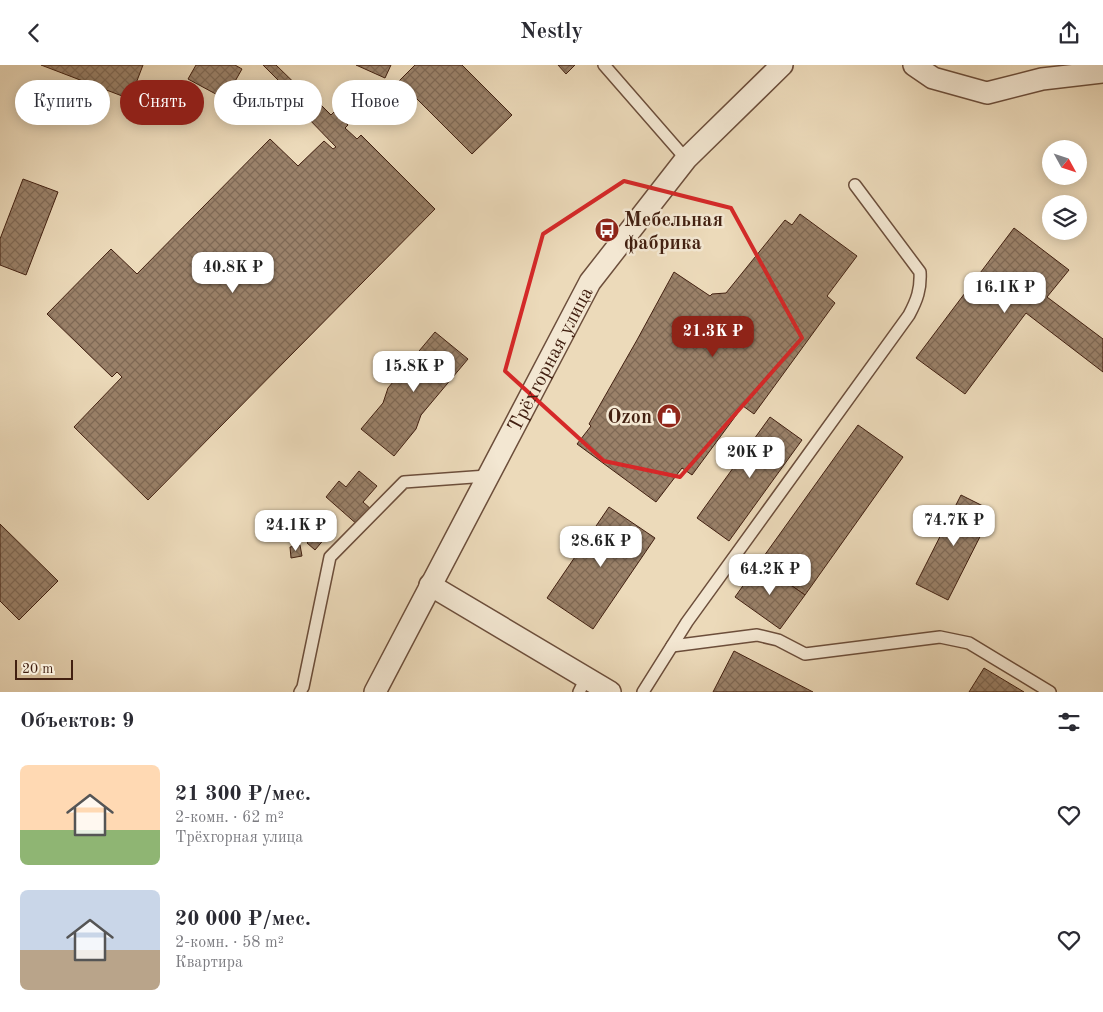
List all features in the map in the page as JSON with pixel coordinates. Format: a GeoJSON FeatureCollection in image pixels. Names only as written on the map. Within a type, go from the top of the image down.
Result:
{"type":"FeatureCollection","features":[{"type":"Feature","properties":{"kind":"street","name":"Трёхгорная улица"},"geometry":{"type":"LineString","coordinates":[[375,692],[590,281],[686,159],[782,65]]}},
{"type":"Feature","properties":{"kind":"street"},"geometry":{"type":"LineString","coordinates":[[914,65],[933,78],[987,93],[1042,79],[1103,72]]}},
{"type":"Feature","properties":{"kind":"street"},"geometry":{"type":"LineString","coordinates":[[430,585],[582,685],[610,692]]}},
{"type":"Feature","properties":{"kind":"lane"},"geometry":{"type":"LineString","coordinates":[[604,65],[686,159]]}},
{"type":"Feature","properties":{"kind":"lane"},"geometry":{"type":"LineString","coordinates":[[643,692],[693,614],[909,315],[916,301],[920,285],[920,272],[855,185]]}},
{"type":"Feature","properties":{"kind":"lane"},"geometry":{"type":"LineString","coordinates":[[303,690],[330,557],[404,482],[487,476]]}},
{"type":"Feature","properties":{"kind":"lane"},"geometry":{"type":"LineString","coordinates":[[672,646],[757,635],[778,640],[805,654],[940,637],[969,643],[1050,692]]}},
{"type":"Feature","properties":{"kind":"highlighted area"},"geometry":{"type":"Polygon","coordinates":[[[624,181],[731,208],[802,338],[680,477],[604,461],[505,371],[543,234],[624,181]]]}},
{"type":"Feature","properties":{"kind":"building"},"geometry":{"type":"Polygon","coordinates":[[[41,65],[143,65],[137,80],[120,80],[120,95],[110,91],[110,80],[80,80],[41,65]]]}},
{"type":"Feature","properties":{"kind":"building"},"geometry":{"type":"Polygon","coordinates":[[[196,65],[235,65],[242,69],[236,80],[214,80],[214,93],[204,88],[204,80],[188,79],[196,65]]]}},
{"type":"Feature","properties":{"kind":"building"},"geometry":{"type":"Polygon","coordinates":[[[263,65],[276,65],[291,80],[278,80],[263,65]]]}},
{"type":"Feature","properties":{"kind":"building"},"geometry":{"type":"Polygon","coordinates":[[[356,65],[391,65],[385,78],[356,65]]]}},
{"type":"Feature","properties":{"kind":"building"},"geometry":{"type":"Polygon","coordinates":[[[415,65],[462,65],[512,115],[472,154],[417,99],[417,80],[400,80],[415,65]]]}},
{"type":"Feature","properties":{"kind":"building"},"geometry":{"type":"Polygon","coordinates":[[[558,65],[575,65],[566,74],[558,65]]]}},
{"type":"Feature","properties":{"kind":"building"},"geometry":{"type":"Polygon","coordinates":[[[322,106],[332,114],[332,125],[348,125],[345,128],[357,139],[361,135],[435,209],[148,500],[74,427],[122,377],[117,372],[112,377],[47,314],[111,249],[137,274],[270,139],[298,166],[324,141],[333,149],[336,147],[315,125],[322,125],[322,106]]]}},
{"type":"Feature","properties":{"kind":"building"},"geometry":{"type":"Polygon","coordinates":[[[23,179],[58,192],[26,275],[0,265],[0,239],[23,179]]]}},
{"type":"Feature","properties":{"kind":"building"},"geometry":{"type":"Polygon","coordinates":[[[800,214],[857,256],[827,296],[835,303],[754,414],[743,406],[692,475],[682,468],[656,502],[577,444],[591,426],[589,424],[674,272],[710,296],[712,294],[726,293],[785,220],[792,225],[800,214]]]}},
{"type":"Feature","properties":{"kind":"building"},"geometry":{"type":"Polygon","coordinates":[[[1014,228],[1069,270],[1047,297],[1103,339],[1103,372],[1026,313],[965,394],[916,358],[1014,228]]]}},
{"type":"Feature","properties":{"kind":"building"},"geometry":{"type":"Polygon","coordinates":[[[435,332],[468,359],[421,415],[416,429],[394,456],[361,429],[383,403],[388,388],[435,332]]]}},
{"type":"Feature","properties":{"kind":"building"},"geometry":{"type":"Polygon","coordinates":[[[770,417],[802,440],[729,541],[697,518],[770,417]]]}},
{"type":"Feature","properties":{"kind":"building"},"geometry":{"type":"Polygon","coordinates":[[[858,425],[903,457],[805,595],[759,563],[858,425]]]}},
{"type":"Feature","properties":{"kind":"building"},"geometry":{"type":"Polygon","coordinates":[[[359,471],[377,486],[363,502],[372,510],[359,526],[326,497],[339,481],[346,487],[359,471]]]}},
{"type":"Feature","properties":{"kind":"building"},"geometry":{"type":"Polygon","coordinates":[[[961,495],[993,511],[948,600],[916,584],[961,495]]]}},
{"type":"Feature","properties":{"kind":"building"},"geometry":{"type":"Polygon","coordinates":[[[609,507],[655,538],[593,629],[547,598],[609,507]]]}},
{"type":"Feature","properties":{"kind":"building"},"geometry":{"type":"Polygon","coordinates":[[[328,518],[336,525],[315,550],[307,543],[328,518]]]}},
{"type":"Feature","properties":{"kind":"building"},"geometry":{"type":"Polygon","coordinates":[[[0,524],[58,581],[19,620],[0,601],[0,524]]]}},
{"type":"Feature","properties":{"kind":"building"},"geometry":{"type":"Polygon","coordinates":[[[300,545],[302,556],[291,558],[290,547],[300,545]]]}},
{"type":"Feature","properties":{"kind":"building"},"geometry":{"type":"Polygon","coordinates":[[[759,563],[805,595],[780,629],[735,597],[759,563]]]}},
{"type":"Feature","properties":{"kind":"building"},"geometry":{"type":"Polygon","coordinates":[[[734,651],[813,692],[713,692],[734,651]]]}},
{"type":"Feature","properties":{"kind":"building"},"geometry":{"type":"Polygon","coordinates":[[[984,668],[1024,692],[969,692],[984,668]]]}},
{"type":"Feature","properties":{"kind":"place","name":"Мебельная фабрика"},"geometry":{"type":"Point","coordinates":[607,230]}},
{"type":"Feature","properties":{"kind":"place","name":"Ozon"},"geometry":{"type":"Point","coordinates":[669,416]}}]}
